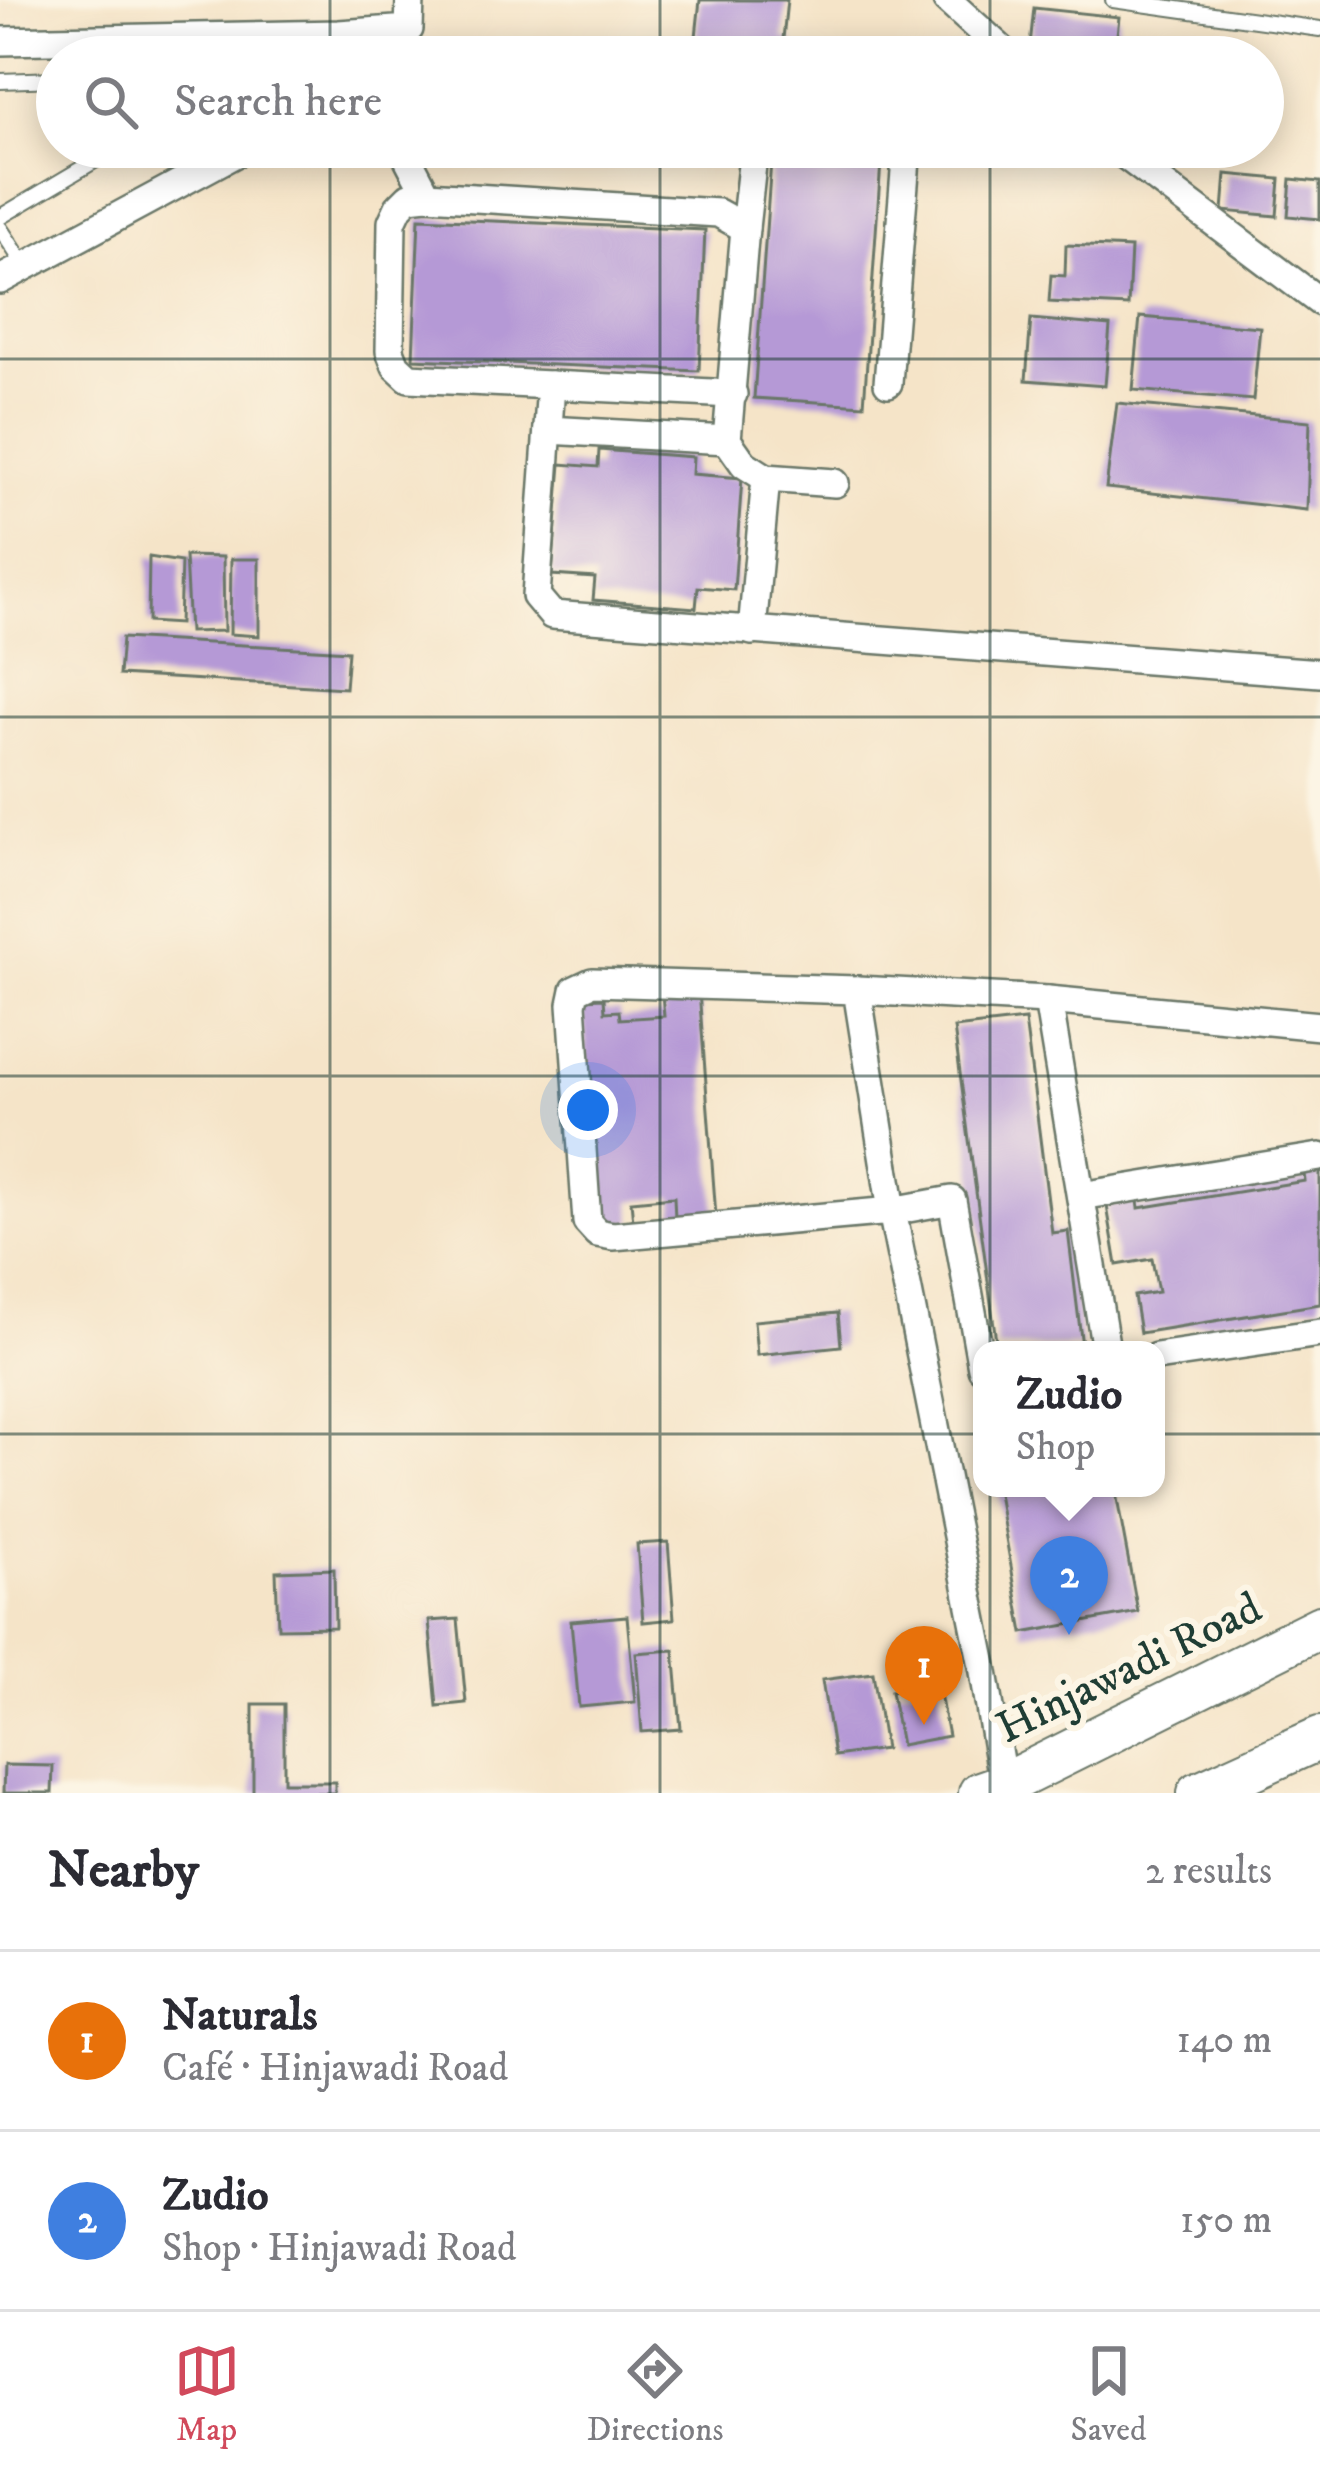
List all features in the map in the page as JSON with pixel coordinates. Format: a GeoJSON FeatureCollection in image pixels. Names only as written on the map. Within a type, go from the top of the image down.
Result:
{"type":"FeatureCollection","features":[{"type":"Feature","properties":{"kind":"main road","name":"Hinjawadi Road"},"geometry":{"type":"LineString","coordinates":[[991,1789],[1320,1627]]}},
{"type":"Feature","properties":{"kind":"main road"},"geometry":{"type":"LineString","coordinates":[[1199,1793],[1320,1738]]}},
{"type":"Feature","properties":{"kind":"street"},"geometry":{"type":"LineString","coordinates":[[377,36],[409,28],[410,0]]}},
{"type":"Feature","properties":{"kind":"street"},"geometry":{"type":"LineString","coordinates":[[947,0],[987,36]]}},
{"type":"Feature","properties":{"kind":"street"},"geometry":{"type":"LineString","coordinates":[[0,41],[36,41]]}},
{"type":"Feature","properties":{"kind":"street"},"geometry":{"type":"LineString","coordinates":[[12,273],[208,168]]}},
{"type":"Feature","properties":{"kind":"street"},"geometry":{"type":"LineString","coordinates":[[413,168],[427,195]]}},
{"type":"Feature","properties":{"kind":"street"},"geometry":{"type":"LineString","coordinates":[[752,168],[728,440],[744,464],[766,478],[836,483]]}},
{"type":"Feature","properties":{"kind":"street"},"geometry":{"type":"LineString","coordinates":[[888,383],[905,168]]}},
{"type":"Feature","properties":{"kind":"street"},"geometry":{"type":"LineString","coordinates":[[1142,168],[1320,302]]}},
{"type":"Feature","properties":{"kind":"street"},"geometry":{"type":"LineString","coordinates":[[733,394],[410,378],[395,366],[390,351],[392,222],[409,197],[427,195],[718,213],[745,228]]}},
{"type":"Feature","properties":{"kind":"street"},"geometry":{"type":"LineString","coordinates":[[551,385],[536,596],[552,615],[1320,673]]}},
{"type":"Feature","properties":{"kind":"street"},"geometry":{"type":"LineString","coordinates":[[548,430],[728,440]]}},
{"type":"Feature","properties":{"kind":"street"},"geometry":{"type":"LineString","coordinates":[[752,631],[766,478]]}},
{"type":"Feature","properties":{"kind":"street"},"geometry":{"type":"LineString","coordinates":[[977,1341],[952,1200],[892,1211],[613,1236],[597,1233],[586,1222],[572,1004],[575,989],[592,982],[856,990],[1048,1000],[1320,1026]]}},
{"type":"Feature","properties":{"kind":"street"},"geometry":{"type":"LineString","coordinates":[[856,990],[892,1211],[982,1666],[991,1789]]}},
{"type":"Feature","properties":{"kind":"street"},"geometry":{"type":"LineString","coordinates":[[1048,1000],[1105,1341]]}},
{"type":"Feature","properties":{"kind":"street"},"geometry":{"type":"LineString","coordinates":[[1081,1196],[1320,1156]]}},
{"type":"Feature","properties":{"kind":"street"},"geometry":{"type":"LineString","coordinates":[[1165,1356],[1320,1334]]}},
{"type":"Feature","properties":{"kind":"lane"},"geometry":{"type":"LineString","coordinates":[[1113,0],[1320,29]]}},
{"type":"Feature","properties":{"kind":"lane"},"geometry":{"type":"LineString","coordinates":[[0,81],[36,80]]}},
{"type":"Feature","properties":{"kind":"lane"},"geometry":{"type":"LineString","coordinates":[[0,217],[83,168]]}},
{"type":"Feature","properties":{"kind":"lane"},"geometry":{"type":"LineString","coordinates":[[0,227],[12,273]]}},
{"type":"Feature","properties":{"kind":"building"},"geometry":{"type":"Polygon","coordinates":[[[700,0],[787,0],[783,36],[696,36],[700,0]]]}},
{"type":"Feature","properties":{"kind":"building"},"geometry":{"type":"Polygon","coordinates":[[[1034,8],[1119,17],[1117,36],[1031,36],[1034,8]]]}},
{"type":"Feature","properties":{"kind":"building"},"geometry":{"type":"Polygon","coordinates":[[[770,168],[881,168],[864,405],[754,398],[770,168]]]}},
{"type":"Feature","properties":{"kind":"building"},"geometry":{"type":"Polygon","coordinates":[[[1226,174],[1280,179],[1277,216],[1223,211],[1226,174]]]}},
{"type":"Feature","properties":{"kind":"building"},"geometry":{"type":"Polygon","coordinates":[[[1291,179],[1320,182],[1320,219],[1288,216],[1291,179]]]}},
{"type":"Feature","properties":{"kind":"building"},"geometry":{"type":"Polygon","coordinates":[[[419,218],[705,230],[699,371],[413,359],[419,218]]]}},
{"type":"Feature","properties":{"kind":"building"},"geometry":{"type":"Polygon","coordinates":[[[1066,245],[1131,248],[1128,306],[1049,302],[1051,275],[1065,276],[1066,245]]]}},
{"type":"Feature","properties":{"kind":"building"},"geometry":{"type":"Polygon","coordinates":[[[1140,317],[1260,327],[1253,400],[1133,390],[1140,317]]]}},
{"type":"Feature","properties":{"kind":"building"},"geometry":{"type":"Polygon","coordinates":[[[1031,319],[1110,326],[1105,386],[1026,380],[1031,319]]]}},
{"type":"Feature","properties":{"kind":"building"},"geometry":{"type":"Polygon","coordinates":[[[1117,403],[1310,421],[1307,510],[1106,488],[1117,403]]]}},
{"type":"Feature","properties":{"kind":"building"},"geometry":{"type":"Polygon","coordinates":[[[599,450],[693,457],[692,474],[742,478],[734,590],[698,587],[696,608],[593,600],[595,578],[552,575],[561,464],[598,467],[599,450]]]}},
{"type":"Feature","properties":{"kind":"building"},"geometry":{"type":"Polygon","coordinates":[[[185,556],[223,557],[224,631],[189,632],[185,556]]]}},
{"type":"Feature","properties":{"kind":"building"},"geometry":{"type":"Polygon","coordinates":[[[149,557],[181,562],[179,624],[148,622],[149,557]]]}},
{"type":"Feature","properties":{"kind":"building"},"geometry":{"type":"Polygon","coordinates":[[[231,559],[259,559],[259,636],[230,634],[231,559]]]}},
{"type":"Feature","properties":{"kind":"building"},"geometry":{"type":"Polygon","coordinates":[[[122,638],[348,651],[345,688],[119,675],[122,638]]]}},
{"type":"Feature","properties":{"kind":"building"},"geometry":{"type":"Polygon","coordinates":[[[699,991],[716,1216],[675,1219],[674,1197],[631,1201],[633,1222],[599,1225],[582,999],[604,998],[605,1012],[619,1011],[620,1019],[664,1016],[662,994],[699,991]]]}},
{"type":"Feature","properties":{"kind":"building"},"geometry":{"type":"Polygon","coordinates":[[[1025,1020],[1052,1233],[1068,1231],[1081,1341],[996,1341],[954,1028],[1025,1020]]]}},
{"type":"Feature","properties":{"kind":"building"},"geometry":{"type":"Polygon","coordinates":[[[1320,1171],[1320,1304],[1140,1333],[1134,1296],[1158,1292],[1152,1259],[1117,1265],[1107,1206],[1138,1201],[1139,1208],[1305,1181],[1304,1174],[1320,1171]]]}},
{"type":"Feature","properties":{"kind":"building"},"geometry":{"type":"Polygon","coordinates":[[[838,1313],[841,1346],[757,1355],[754,1321],[838,1313]]]}},
{"type":"Feature","properties":{"kind":"building"},"geometry":{"type":"Polygon","coordinates":[[[999,1497],[1117,1497],[1138,1612],[1023,1633],[999,1497]]]}},
{"type":"Feature","properties":{"kind":"building"},"geometry":{"type":"Polygon","coordinates":[[[668,1542],[674,1619],[643,1622],[637,1544],[668,1542]]]}},
{"type":"Feature","properties":{"kind":"building"},"geometry":{"type":"Polygon","coordinates":[[[334,1569],[335,1627],[278,1628],[276,1571],[334,1569]]]}},
{"type":"Feature","properties":{"kind":"building"},"geometry":{"type":"Polygon","coordinates":[[[627,1616],[635,1702],[579,1707],[571,1621],[627,1616]]]}},
{"type":"Feature","properties":{"kind":"building"},"geometry":{"type":"Polygon","coordinates":[[[458,1619],[466,1703],[437,1706],[429,1621],[458,1619]]]}},
{"type":"Feature","properties":{"kind":"building"},"geometry":{"type":"Polygon","coordinates":[[[674,1650],[681,1729],[642,1732],[636,1653],[674,1650]]]}},
{"type":"Feature","properties":{"kind":"building"},"geometry":{"type":"Polygon","coordinates":[[[873,1673],[885,1749],[834,1756],[822,1680],[873,1673]]]}},
{"type":"Feature","properties":{"kind":"building"},"geometry":{"type":"Polygon","coordinates":[[[938,1683],[948,1736],[901,1745],[891,1691],[938,1683]]]}},
{"type":"Feature","properties":{"kind":"building"},"geometry":{"type":"Polygon","coordinates":[[[253,1704],[284,1704],[284,1782],[335,1782],[335,1793],[253,1793],[253,1704]]]}},
{"type":"Feature","properties":{"kind":"building"},"geometry":{"type":"Polygon","coordinates":[[[4,1765],[53,1766],[52,1793],[3,1793],[4,1765]]]}},
{"type":"Feature","properties":{"kind":"place","name":"Zudio"},"geometry":{"type":"Point","coordinates":[1069,1635]}},
{"type":"Feature","properties":{"kind":"place","name":"Naturals"},"geometry":{"type":"Point","coordinates":[924,1725]}}]}
